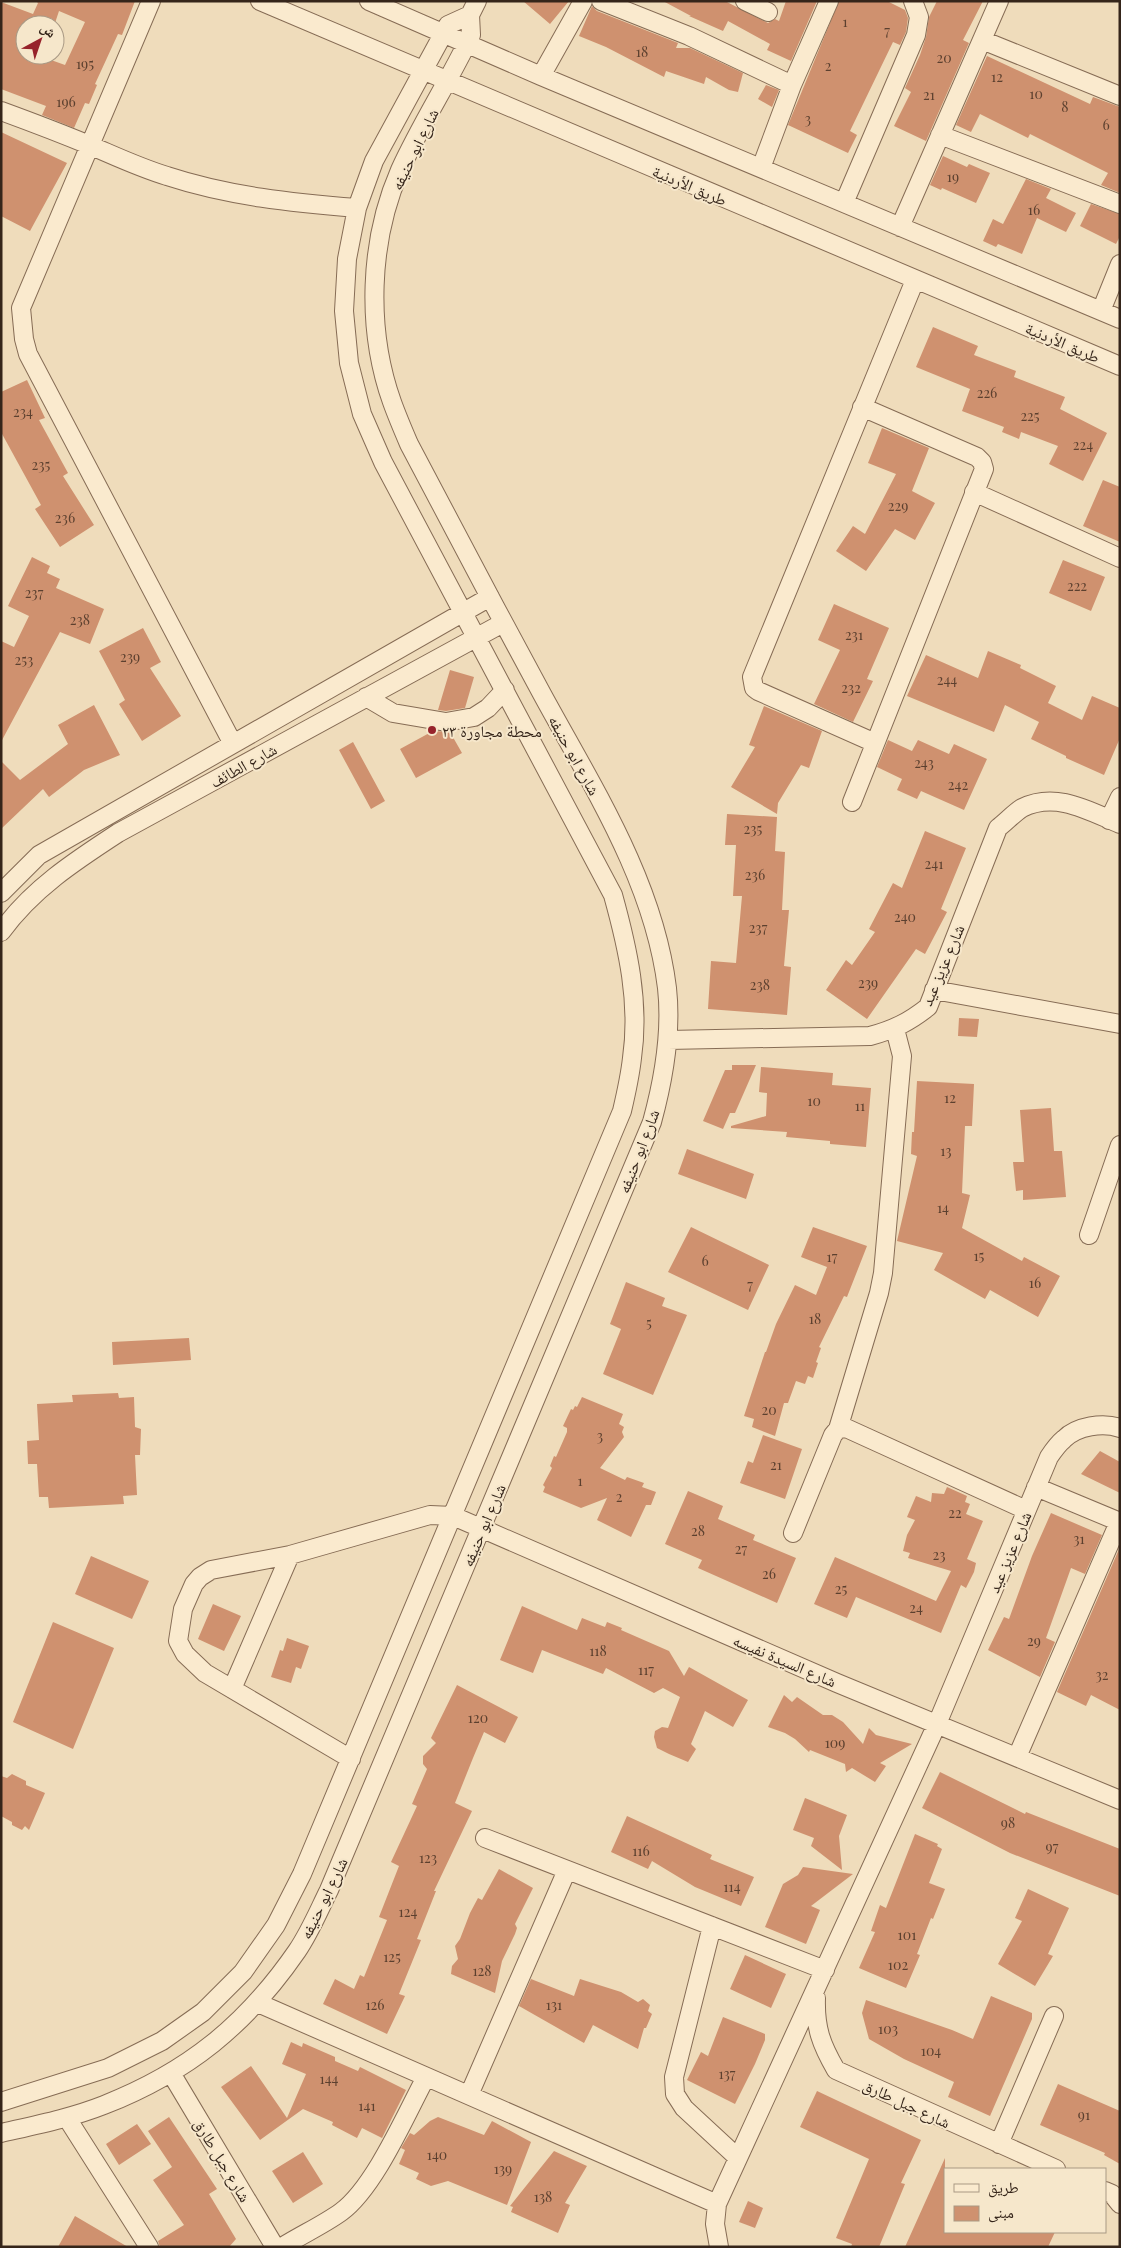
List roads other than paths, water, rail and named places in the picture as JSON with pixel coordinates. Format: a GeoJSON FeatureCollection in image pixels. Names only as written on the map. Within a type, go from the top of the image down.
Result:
{"type":"FeatureCollection","features":[{"type":"Feature","properties":{"kind":"street"},"geometry":{"type":"LineString","coordinates":[[151,1],[21,308],[24,339],[28,354],[233,744]]}},
{"type":"Feature","properties":{"kind":"street","name":"طريق الأردنية"},"geometry":{"type":"LineString","coordinates":[[260,1],[423,72],[1120,366]]}},
{"type":"Feature","properties":{"kind":"street"},"geometry":{"type":"LineString","coordinates":[[541,76],[583,1]]}},
{"type":"Feature","properties":{"kind":"street"},"geometry":{"type":"LineString","coordinates":[[601,1],[689,36],[792,85]]}},
{"type":"Feature","properties":{"kind":"street"},"geometry":{"type":"LineString","coordinates":[[745,1],[768,12]]}},
{"type":"Feature","properties":{"kind":"street"},"geometry":{"type":"LineString","coordinates":[[761,168],[792,85],[829,1]]}},
{"type":"Feature","properties":{"kind":"street"},"geometry":{"type":"LineString","coordinates":[[844,204],[916,35],[919,17],[913,1]]}},
{"type":"Feature","properties":{"kind":"street"},"geometry":{"type":"LineString","coordinates":[[900,227],[999,1]]}},
{"type":"Feature","properties":{"kind":"street"},"geometry":{"type":"LineString","coordinates":[[371,2],[541,76],[1120,319]]}},
{"type":"Feature","properties":{"kind":"street","name":"شارع ابو حنيفه"},"geometry":{"type":"LineString","coordinates":[[1,2102],[108,2068],[162,2041],[203,2012],[243,1972],[276,1925],[302,1874],[622,1112],[633,1058],[635,1003],[628,948],[614,895],[382,462],[360,406],[349,363],[344,311],[347,259],[357,208],[374,161],[448,25],[474,8]]}},
{"type":"Feature","properties":{"kind":"street","name":"شارع ابو حنيفه"},"geometry":{"type":"LineString","coordinates":[[1,2133],[67,2118],[103,2106],[171,2073],[224,2036],[258,2003],[298,1950],[329,1890],[652,1122],[663,1081],[668,1040],[667,988],[657,938],[641,887],[604,809],[409,444],[391,401],[380,355],[375,308],[376,262],[385,215],[400,171],[471,35],[474,8]]}},
{"type":"Feature","properties":{"kind":"street"},"geometry":{"type":"LineString","coordinates":[[982,40],[1120,96]]}},
{"type":"Feature","properties":{"kind":"street"},"geometry":{"type":"LineString","coordinates":[[1,110],[159,174],[206,187],[256,197],[357,208]]}},
{"type":"Feature","properties":{"kind":"street"},"geometry":{"type":"LineString","coordinates":[[940,135],[1120,204]]}},
{"type":"Feature","properties":{"kind":"street"},"geometry":{"type":"LineString","coordinates":[[1101,311],[1120,264]]}},
{"type":"Feature","properties":{"kind":"street"},"geometry":{"type":"LineString","coordinates":[[875,743],[758,691],[752,682],[752,677],[915,280]]}},
{"type":"Feature","properties":{"kind":"street"},"geometry":{"type":"LineString","coordinates":[[852,802],[984,469],[982,462],[977,458],[862,407]]}},
{"type":"Feature","properties":{"kind":"street"},"geometry":{"type":"LineString","coordinates":[[974,492],[1120,558]]}},
{"type":"Feature","properties":{"kind":"street","name":"شارع الطائف"},"geometry":{"type":"LineString","coordinates":[[1,893],[39,855],[490,597]]}},
{"type":"Feature","properties":{"kind":"street","name":"شارع الطائف"},"geometry":{"type":"LineString","coordinates":[[1,932],[12,917],[61,870],[118,833],[503,623]]}},
{"type":"Feature","properties":{"kind":"street"},"geometry":{"type":"LineString","coordinates":[[366,697],[393,713],[446,722],[474,717],[486,710],[504,690]]}},
{"type":"Feature","properties":{"kind":"street"},"geometry":{"type":"LineString","coordinates":[[1115,822],[1120,797]]}},
{"type":"Feature","properties":{"kind":"street","name":"شارع عزيز عيد"},"geometry":{"type":"LineString","coordinates":[[668,1040],[870,1036],[895,1029],[913,1020],[928,1007],[998,828],[1022,808],[1043,801],[1065,802],[1115,822]]}},
{"type":"Feature","properties":{"kind":"street"},"geometry":{"type":"LineString","coordinates":[[934,990],[1120,1024]]}},
{"type":"Feature","properties":{"kind":"street"},"geometry":{"type":"LineString","coordinates":[[793,1533],[833,1435],[838,1430],[879,1293],[883,1273],[902,1056],[895,1029]]}},
{"type":"Feature","properties":{"kind":"street"},"geometry":{"type":"LineString","coordinates":[[1089,1235],[1120,1145]]}},
{"type":"Feature","properties":{"kind":"street","name":"شارع عزيز عيد"},"geometry":{"type":"LineString","coordinates":[[719,2247],[714,2224],[718,2204],[937,1724],[1048,1457],[1064,1437],[1087,1426],[1113,1425],[1120,1428]]}},
{"type":"Feature","properties":{"kind":"street"},"geometry":{"type":"LineString","coordinates":[[838,1430],[846,1428],[1026,1510]]}},
{"type":"Feature","properties":{"kind":"street"},"geometry":{"type":"LineString","coordinates":[[1017,1757],[1119,1522],[1036,1487]]}},
{"type":"Feature","properties":{"kind":"street"},"geometry":{"type":"LineString","coordinates":[[350,1759],[206,1673],[184,1654],[178,1640],[183,1609],[189,1592],[200,1577],[211,1570],[290,1555],[430,1515],[453,1516]]}},
{"type":"Feature","properties":{"kind":"street","name":"شارع السيدة نفيسه"},"geometry":{"type":"LineString","coordinates":[[453,1516],[937,1724],[1120,1800]]}},
{"type":"Feature","properties":{"kind":"street"},"geometry":{"type":"LineString","coordinates":[[232,1689],[290,1555]]}},
{"type":"Feature","properties":{"kind":"street"},"geometry":{"type":"LineString","coordinates":[[485,1838],[825,1970]]}},
{"type":"Feature","properties":{"kind":"street"},"geometry":{"type":"LineString","coordinates":[[468,2095],[567,1870]]}},
{"type":"Feature","properties":{"kind":"street"},"geometry":{"type":"LineString","coordinates":[[712,1926],[674,2077],[674,2094],[684,2108],[738,2158]]}},
{"type":"Feature","properties":{"kind":"street","name":"شارع جبل طارق"},"geometry":{"type":"LineString","coordinates":[[816,1990],[815,2018],[822,2046],[836,2070],[1054,2168]]}},
{"type":"Feature","properties":{"kind":"street"},"geometry":{"type":"LineString","coordinates":[[258,2003],[718,2204]]}},
{"type":"Feature","properties":{"kind":"street"},"geometry":{"type":"LineString","coordinates":[[1000,2144],[1054,2016]]}},
{"type":"Feature","properties":{"kind":"street","name":"شارع جبل طارق"},"geometry":{"type":"LineString","coordinates":[[171,2073],[276,2247]]}},
{"type":"Feature","properties":{"kind":"street"},"geometry":{"type":"LineString","coordinates":[[282,2247],[342,2212],[356,2198],[369,2182],[426,2076]]}},
{"type":"Feature","properties":{"kind":"street"},"geometry":{"type":"LineString","coordinates":[[67,2118],[149,2247]]}},
{"type":"Feature","properties":{"kind":"street"},"geometry":{"type":"LineString","coordinates":[[1106,2191],[1112,2194],[1120,2204]]}},
{"type":"Feature","properties":{"kind":"place","name":"محطة مجاورة ٢٣"},"geometry":{"type":"Point","coordinates":[432,730]}}]}
